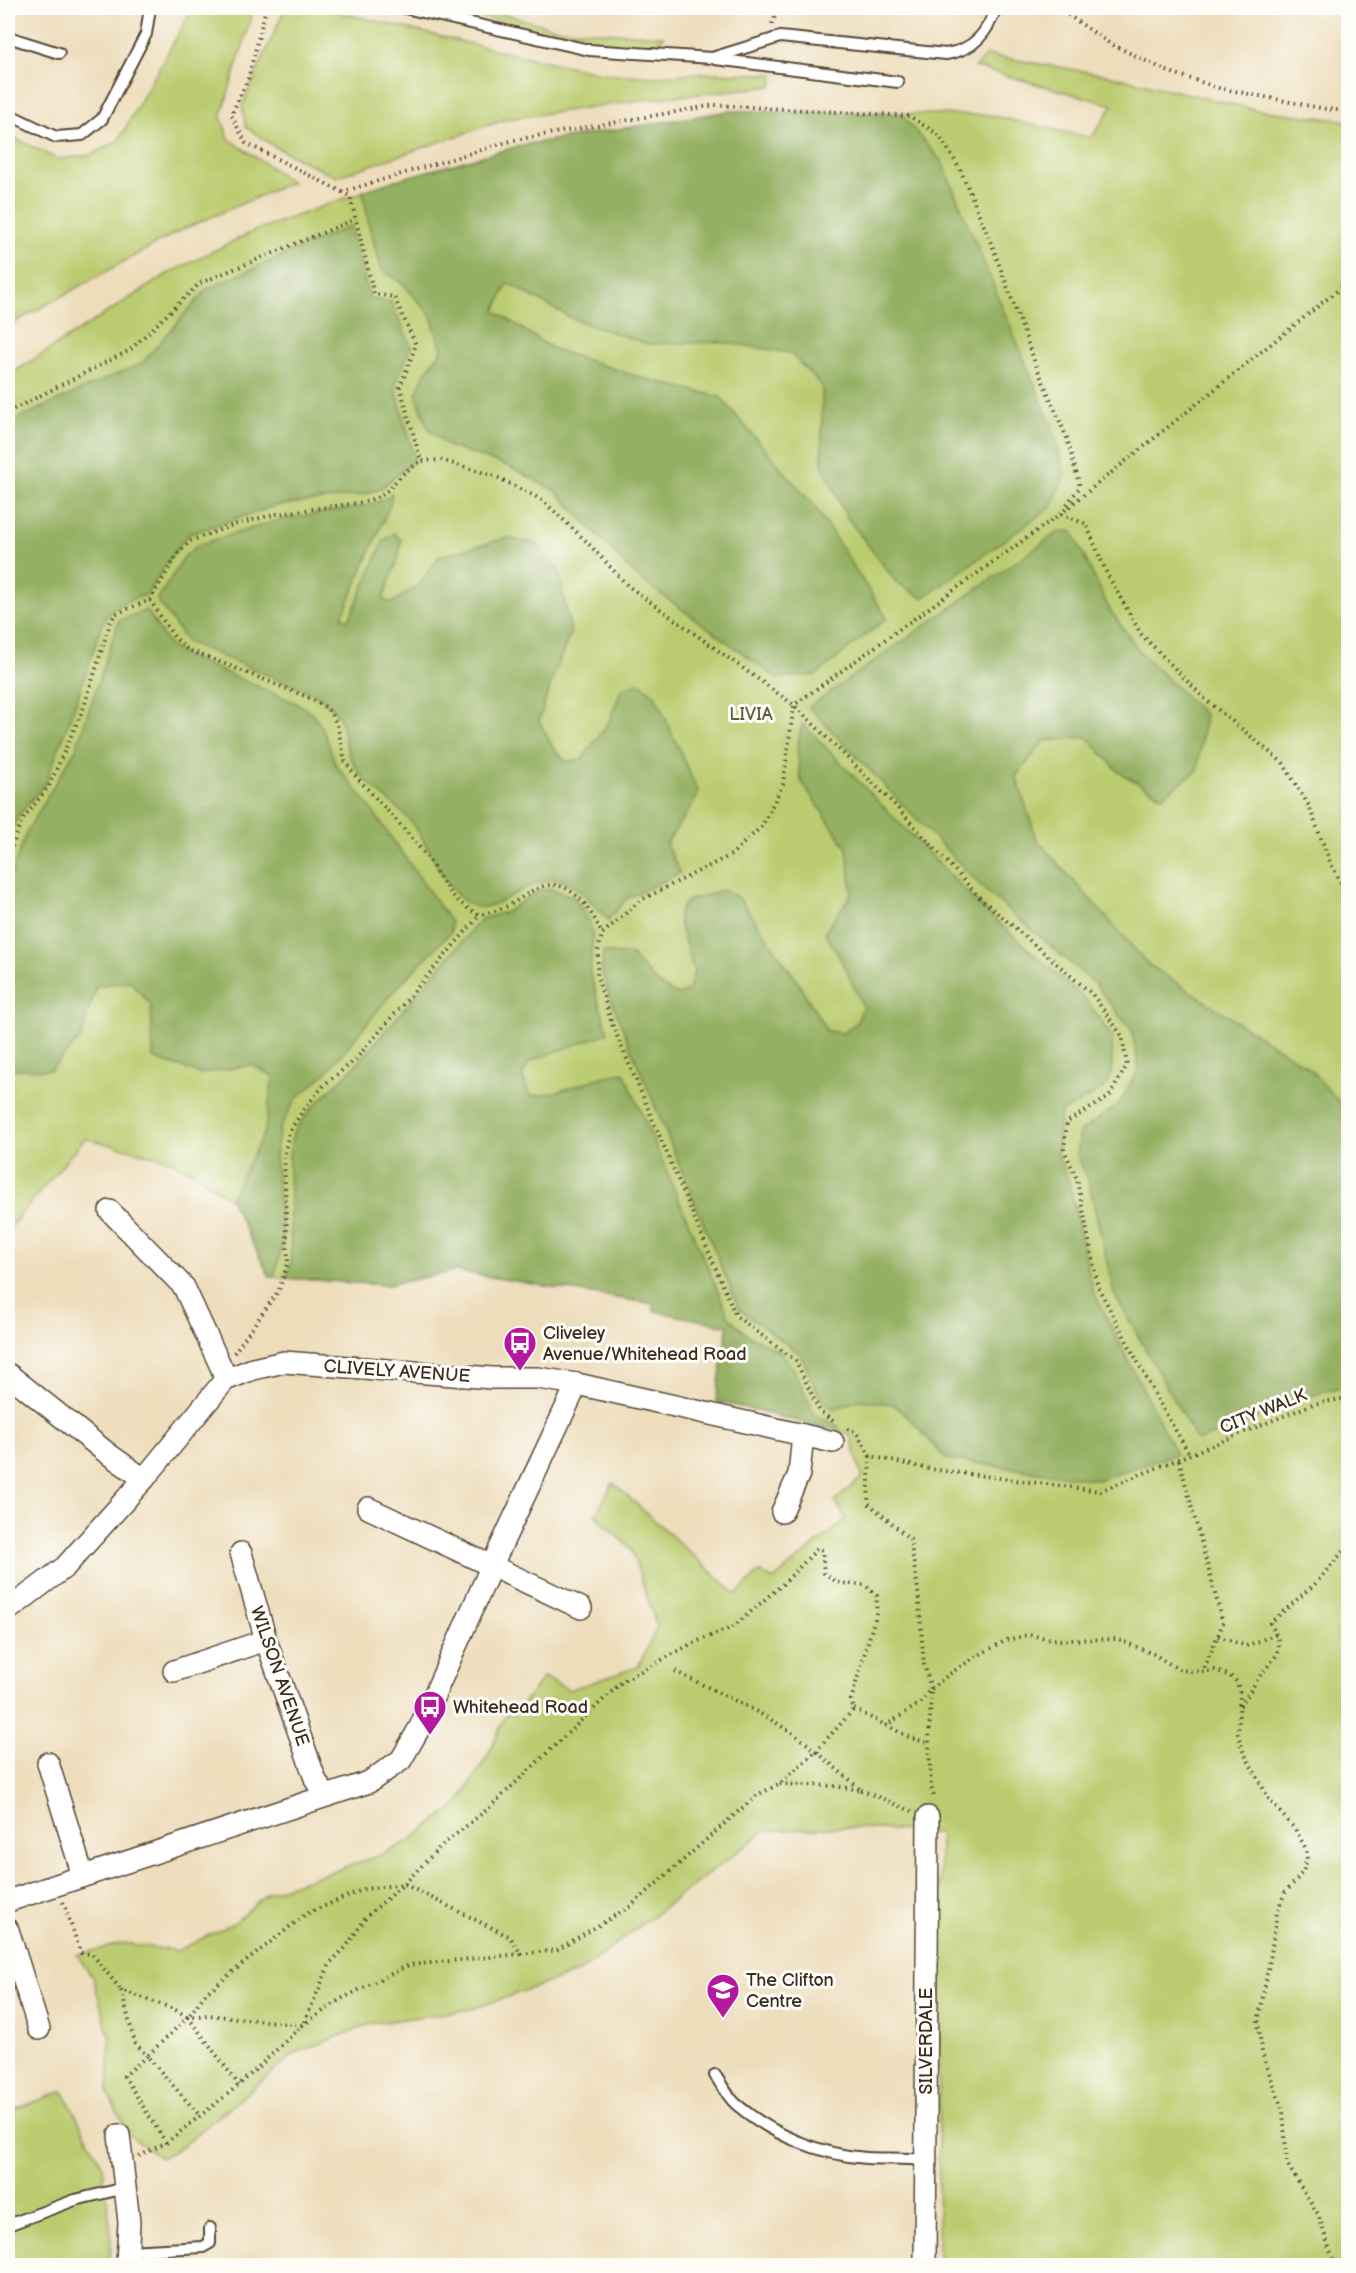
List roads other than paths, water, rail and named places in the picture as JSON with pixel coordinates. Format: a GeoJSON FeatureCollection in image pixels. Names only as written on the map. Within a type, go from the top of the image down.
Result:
{"type":"FeatureCollection","features":[{"type":"Feature","properties":{"kind":"street"},"geometry":{"type":"LineString","coordinates":[[110,1211],[184,1287],[224,1374]]}},
{"type":"Feature","properties":{"kind":"street","name":"CLIVELY AVENUE"},"geometry":{"type":"LineString","coordinates":[[8,1610],[65,1567],[144,1479],[224,1374],[284,1362],[492,1378],[538,1378],[577,1384],[803,1436],[837,1434]]}},
{"type":"Feature","properties":{"kind":"street"},"geometry":{"type":"LineString","coordinates":[[8,1374],[107,1453],[144,1479]]}},
{"type":"Feature","properties":{"kind":"street"},"geometry":{"type":"LineString","coordinates":[[8,1901],[369,1782],[401,1760],[420,1727],[492,1565],[577,1384]]}},
{"type":"Feature","properties":{"kind":"street"},"geometry":{"type":"LineString","coordinates":[[782,1512],[799,1474],[803,1436]]}},
{"type":"Feature","properties":{"kind":"street"},"geometry":{"type":"LineString","coordinates":[[368,1508],[581,1608]]}},
{"type":"Feature","properties":{"kind":"street","name":"WILSON AVENUE"},"geometry":{"type":"LineString","coordinates":[[241,1553],[266,1640],[316,1781],[326,1796]]}},
{"type":"Feature","properties":{"kind":"street"},"geometry":{"type":"LineString","coordinates":[[174,1671],[266,1640]]}},
{"type":"Feature","properties":{"kind":"street"},"geometry":{"type":"LineString","coordinates":[[48,1763],[83,1876]]}},
{"type":"Feature","properties":{"kind":"street","name":"SILVERDALE"},"geometry":{"type":"LineString","coordinates":[[925,2265],[928,1817]]}},
{"type":"Feature","properties":{"kind":"street"},"geometry":{"type":"LineString","coordinates":[[8,1930],[39,2029]]}},
{"type":"Feature","properties":{"kind":"street"},"geometry":{"type":"LineString","coordinates":[[119,2135],[129,2222],[127,2258]]}},
{"type":"Feature","properties":{"kind":"lane"},"geometry":{"type":"LineString","coordinates":[[8,114],[56,137],[82,135],[102,119],[146,34],[150,8]]}},
{"type":"Feature","properties":{"kind":"lane"},"geometry":{"type":"LineString","coordinates":[[405,8],[588,50],[712,58],[898,82]]}},
{"type":"Feature","properties":{"kind":"lane"},"geometry":{"type":"LineString","coordinates":[[712,58],[780,37],[946,54],[960,52],[977,40],[988,27],[996,8]]}},
{"type":"Feature","properties":{"kind":"lane"},"geometry":{"type":"LineString","coordinates":[[8,38],[59,53]]}},
{"type":"Feature","properties":{"kind":"lane"},"geometry":{"type":"LineString","coordinates":[[715,2075],[735,2103],[778,2133],[827,2152],[865,2158],[898,2157],[926,2160]]}},
{"type":"Feature","properties":{"kind":"lane"},"geometry":{"type":"LineString","coordinates":[[8,2225],[75,2200],[125,2188]]}},
{"type":"Feature","properties":{"kind":"lane"},"geometry":{"type":"LineString","coordinates":[[127,2258],[203,2247],[210,2243],[210,2228]]}},
{"type":"Feature","properties":{"kind":"place","name":"Cliveley Avenue/Whitehead Road"},"geometry":{"type":"Point","coordinates":[520,1372]}},
{"type":"Feature","properties":{"kind":"place","name":"Whitehead Road"},"geometry":{"type":"Point","coordinates":[430,1736]}},
{"type":"Feature","properties":{"kind":"place","name":"The Clifton Centre"},"geometry":{"type":"Point","coordinates":[723,2019]}},
{"type":"Feature","properties":{"kind":"park label","name":"LIVIA"},"geometry":{"type":"Point","coordinates":[751,714]}}]}
